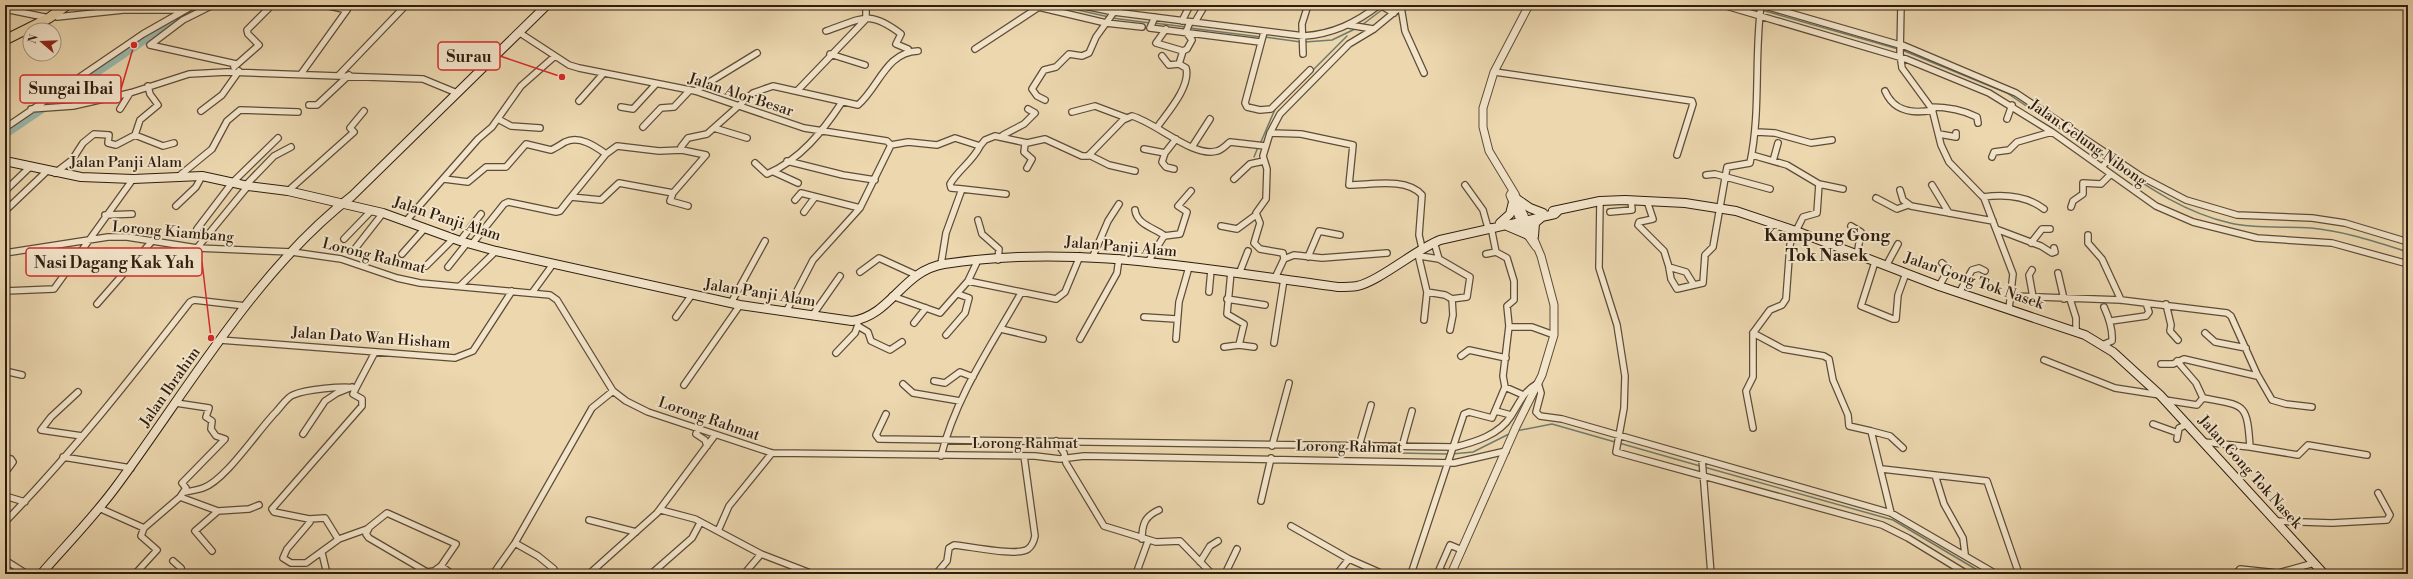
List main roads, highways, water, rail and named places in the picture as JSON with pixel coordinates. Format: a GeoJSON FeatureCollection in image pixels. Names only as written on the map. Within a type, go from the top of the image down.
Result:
{"type":"FeatureCollection","features":[{"type":"Feature","properties":{"kind":"highway"},"geometry":{"type":"LineString","coordinates":[[5,40],[49,18],[67,5]]}},
{"type":"Feature","properties":{"kind":"highway"},"geometry":{"type":"LineString","coordinates":[[48,22],[73,5]]}},
{"type":"Feature","properties":{"kind":"highway"},"geometry":{"type":"LineString","coordinates":[[5,43],[22,36]]}},
{"type":"Feature","properties":{"kind":"main road","name":"Jalan Ibrahim"},"geometry":{"type":"LineString","coordinates":[[41,574],[99,508],[131,468],[220,340],[246,306],[292,252],[343,202],[352,196],[547,5]]}},
{"type":"Feature","properties":{"kind":"main road","name":"Jalan Panji Alam"},"geometry":{"type":"LineString","coordinates":[[5,161],[80,177],[133,179],[202,176],[247,186],[288,191],[343,202],[383,213],[463,242],[496,251],[740,306],[859,323],[873,316],[914,274],[924,268],[941,264],[1093,256],[1119,258],[1338,287],[1357,286],[1376,278],[1434,242],[1542,215]]}},
{"type":"Feature","properties":{"kind":"main road"},"geometry":{"type":"LineString","coordinates":[[1515,200],[1542,215],[1535,223],[1531,236],[1518,229],[1502,224],[1508,216],[1515,200]]}},
{"type":"Feature","properties":{"kind":"main road","name":"Jalan Gong Tok Nasek"},"geometry":{"type":"LineString","coordinates":[[1542,215],[1555,214],[1558,211],[1600,201],[1631,200],[1746,213],[1939,286],[2076,331],[2102,344],[2126,362],[2162,397],[2324,574]]}},
{"type":"Feature","properties":{"kind":"waterway"},"geometry":{"type":"LineString","coordinates":[[5,133],[175,18],[201,5]]}},
{"type":"Feature","properties":{"kind":"waterway"},"geometry":{"type":"LineString","coordinates":[[1056,5],[1109,17]]}},
{"type":"Feature","properties":{"kind":"waterway"},"geometry":{"type":"LineString","coordinates":[[1744,5],[1898,49]]}},
{"type":"Feature","properties":{"kind":"waterway"},"geometry":{"type":"LineString","coordinates":[[1362,25],[1383,9]]}},
{"type":"Feature","properties":{"kind":"waterway"},"geometry":{"type":"LineString","coordinates":[[1112,18],[1150,23]]}},
{"type":"Feature","properties":{"kind":"waterway"},"geometry":{"type":"LineString","coordinates":[[1154,23],[1186,27]]}},
{"type":"Feature","properties":{"kind":"waterway"},"geometry":{"type":"LineString","coordinates":[[1190,28],[1261,37]]}},
{"type":"Feature","properties":{"kind":"waterway"},"geometry":{"type":"LineString","coordinates":[[1305,42],[1332,40],[1357,28]]}},
{"type":"Feature","properties":{"kind":"waterway"},"geometry":{"type":"LineString","coordinates":[[1311,72],[1347,36]]}},
{"type":"Feature","properties":{"kind":"waterway"},"geometry":{"type":"LineString","coordinates":[[1265,37],[1301,42]]}},
{"type":"Feature","properties":{"kind":"waterway"},"geometry":{"type":"LineString","coordinates":[[1902,50],[2007,93],[2105,159]]}},
{"type":"Feature","properties":{"kind":"waterway"},"geometry":{"type":"LineString","coordinates":[[1260,144],[1276,107]]}},
{"type":"Feature","properties":{"kind":"waterway"},"geometry":{"type":"LineString","coordinates":[[1254,157],[1258,147]]}},
{"type":"Feature","properties":{"kind":"waterway"},"geometry":{"type":"LineString","coordinates":[[2109,161],[2166,198],[2197,213],[2213,218],[2240,225],[2323,229],[2360,237],[2408,252]]}},
{"type":"Feature","properties":{"kind":"waterway"},"geometry":{"type":"LineString","coordinates":[[1516,431],[1552,424],[1615,442]]}},
{"type":"Feature","properties":{"kind":"waterway"},"geometry":{"type":"LineString","coordinates":[[1452,454],[1473,452],[1511,433]]}},
{"type":"Feature","properties":{"kind":"waterway"},"geometry":{"type":"LineString","coordinates":[[1619,443],[1700,466]]}},
{"type":"Feature","properties":{"kind":"waterway"},"geometry":{"type":"LineString","coordinates":[[1398,453],[1448,454]]}},
{"type":"Feature","properties":{"kind":"waterway"},"geometry":{"type":"LineString","coordinates":[[1704,467],[1893,520],[1984,574]]}},
{"type":"Feature","properties":{"kind":"place","name":"Sungai Ibai"},"geometry":{"type":"Point","coordinates":[134,45]}},
{"type":"Feature","properties":{"kind":"place","name":"Surau"},"geometry":{"type":"Point","coordinates":[562,77]}},
{"type":"Feature","properties":{"kind":"place","name":"Nasi Dagang Kak Yah"},"geometry":{"type":"Point","coordinates":[211,338]}},
{"type":"Feature","properties":{"kind":"district","name":"Kampung Gong Tok Nasek"},"geometry":{"type":"Point","coordinates":[1827,246]}}]}
